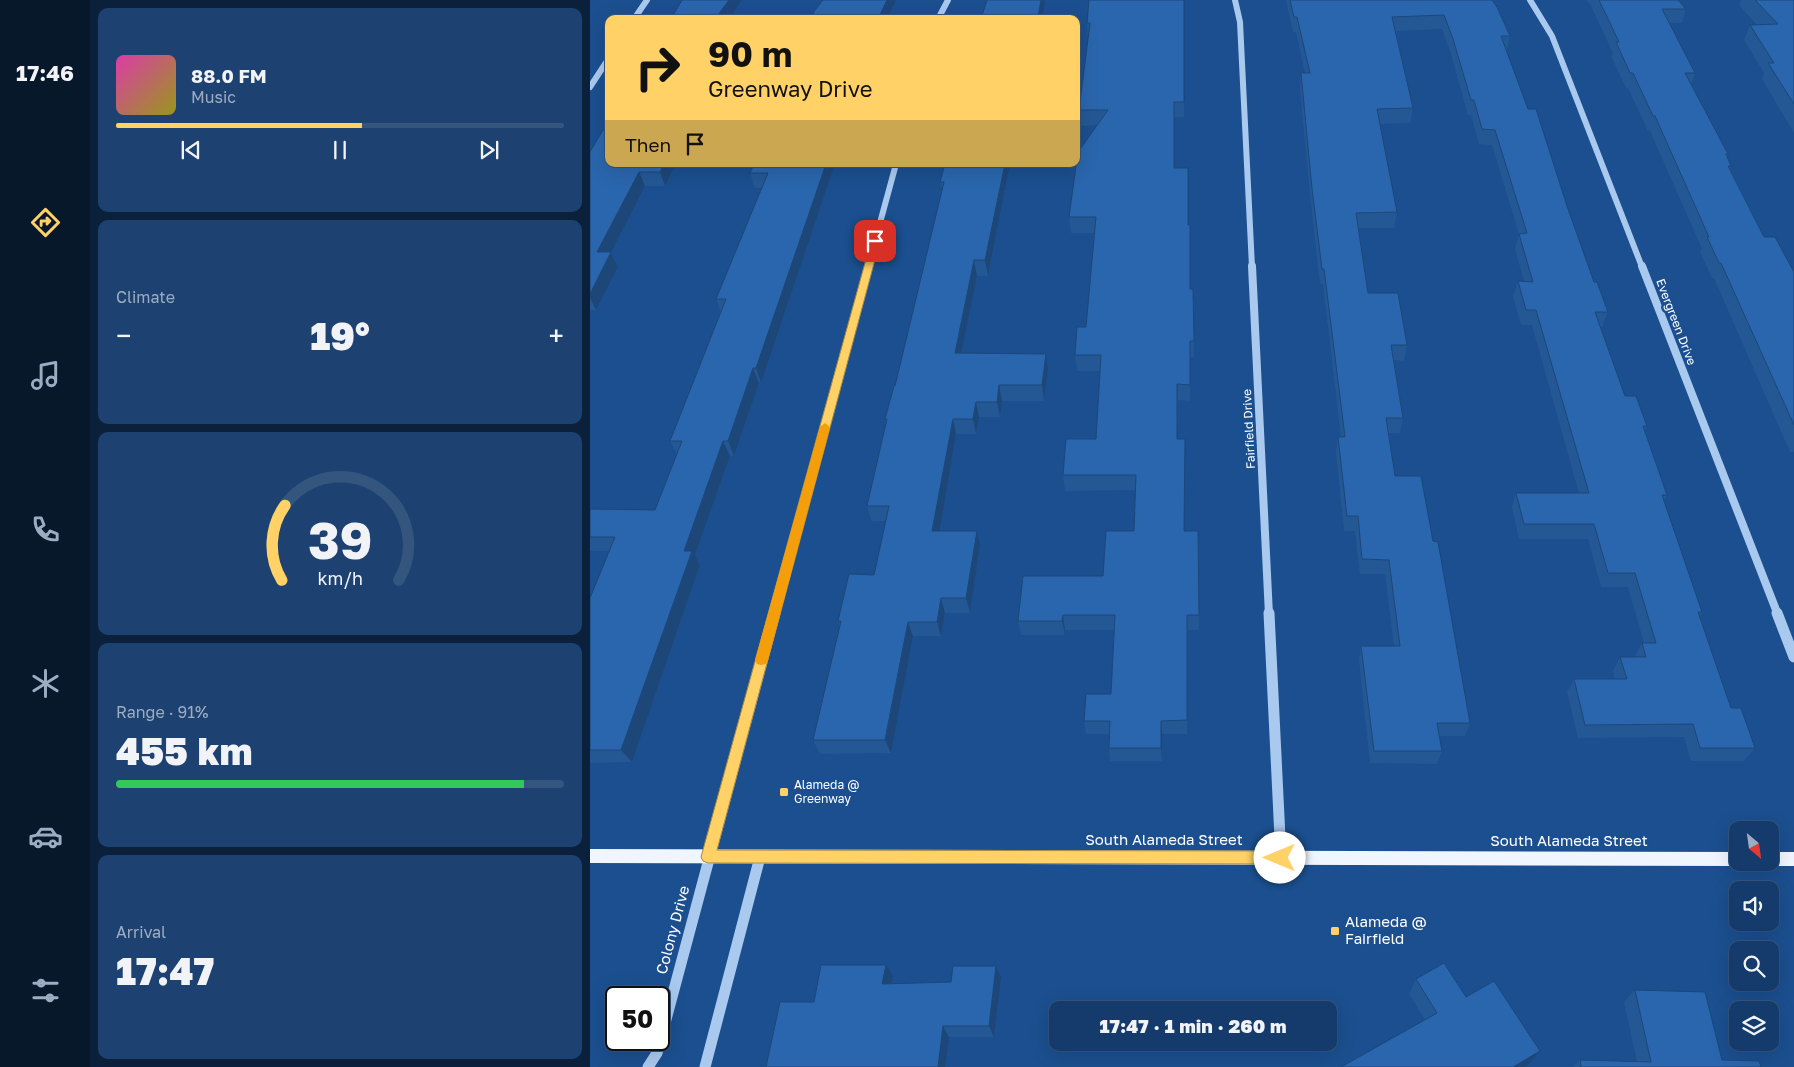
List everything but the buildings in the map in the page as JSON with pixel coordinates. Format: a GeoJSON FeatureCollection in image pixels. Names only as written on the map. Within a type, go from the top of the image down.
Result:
{"type":"FeatureCollection","features":[{"type":"Feature","properties":{"kind":"main road","name":"South Alameda Street"},"geometry":{"type":"LineString","coordinates":[[590,856],[1729,859]]}},
{"type":"Feature","properties":{"kind":"main road"},"geometry":{"type":"LineString","coordinates":[[1779,859],[1794,859]]}},
{"type":"Feature","properties":{"kind":"street"},"geometry":{"type":"LineString","coordinates":[[637,15],[647,0]]}},
{"type":"Feature","properties":{"kind":"street"},"geometry":{"type":"LineString","coordinates":[[940,15],[948,0]]}},
{"type":"Feature","properties":{"kind":"street","name":"Fairfield Drive"},"geometry":{"type":"LineString","coordinates":[[1235,0],[1240,22],[1280,858]]}},
{"type":"Feature","properties":{"kind":"street","name":"Evergreen Drive"},"geometry":{"type":"LineString","coordinates":[[1530,0],[1552,36],[1794,657]]}},
{"type":"Feature","properties":{"kind":"street"},"geometry":{"type":"LineString","coordinates":[[590,88],[605,64]]}},
{"type":"Feature","properties":{"kind":"street","name":"Colony Drive"},"geometry":{"type":"LineString","coordinates":[[648,1067],[657,1053],[708,857],[895,167]]}},
{"type":"Feature","properties":{"kind":"street"},"geometry":{"type":"LineString","coordinates":[[705,1067],[760,857]]}},
{"type":"Feature","properties":{"kind":"slow traffic"},"geometry":{"type":"LineString","coordinates":[[761,660],[825,427]]}},
{"type":"Feature","properties":{"kind":"place","name":"Alameda @ Greenway"},"geometry":{"type":"Point","coordinates":[784,792]}},
{"type":"Feature","properties":{"kind":"place","name":"Alameda @ Fairfield"},"geometry":{"type":"Point","coordinates":[1335,931]}},
{"type":"Feature","properties":{"kind":"route"},"geometry":{"type":"LineString","coordinates":[[875,241],[708,857],[1280,858]]}}]}
